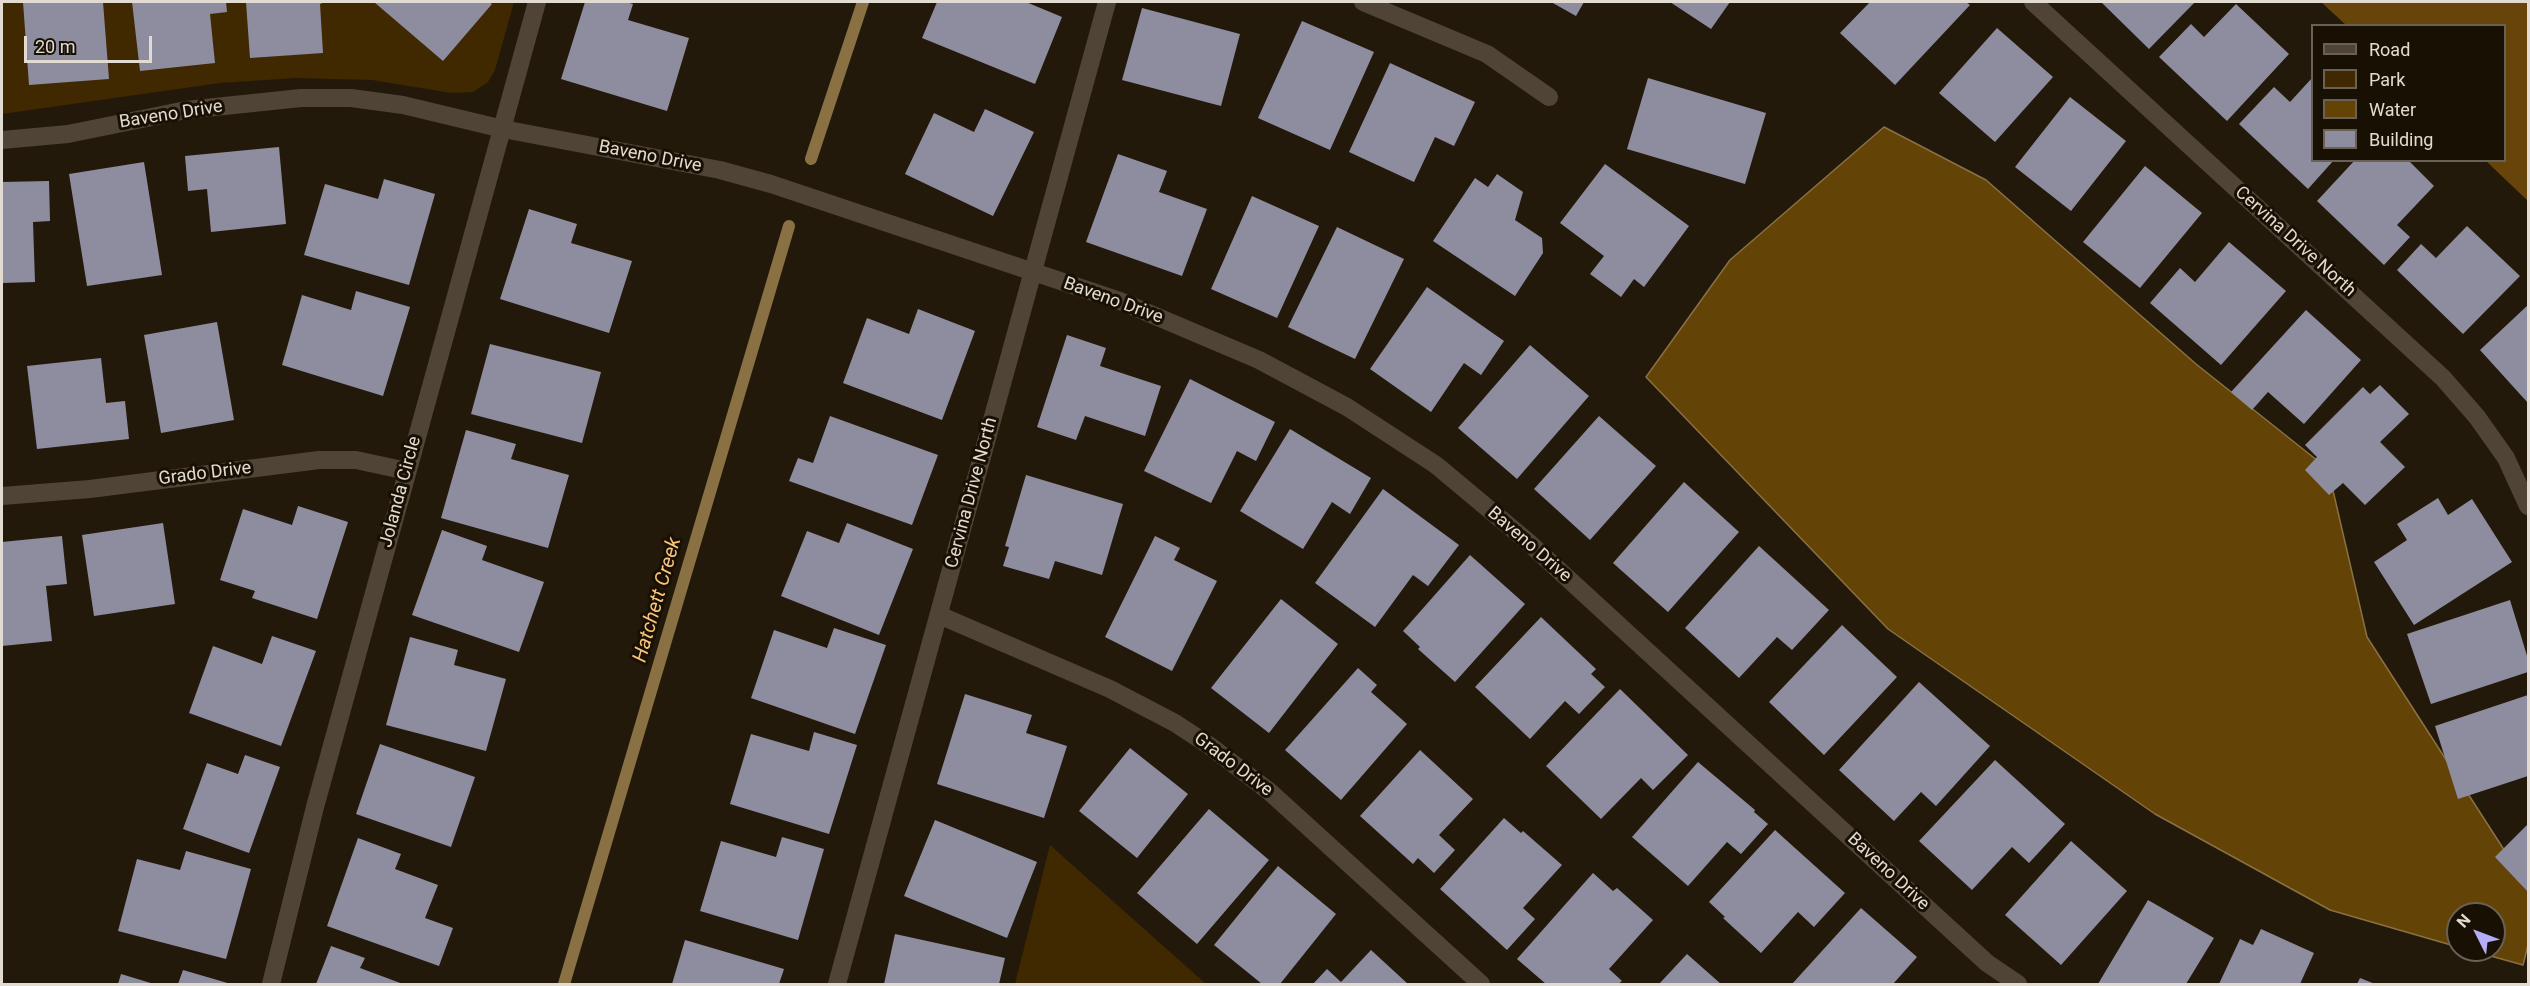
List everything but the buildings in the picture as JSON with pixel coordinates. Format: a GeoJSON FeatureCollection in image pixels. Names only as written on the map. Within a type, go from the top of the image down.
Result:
{"type":"FeatureCollection","features":[{"type":"Feature","properties":{"kind":"street","name":"Jolanda Circle"},"geometry":{"type":"LineString","coordinates":[[271,984],[315,807],[537,2]]}},
{"type":"Feature","properties":{"kind":"street","name":"Cervina Drive North"},"geometry":{"type":"LineString","coordinates":[[837,984],[1107,2]]}},
{"type":"Feature","properties":{"kind":"street"},"geometry":{"type":"LineString","coordinates":[[1363,2],[1487,54],[1549,97]]}},
{"type":"Feature","properties":{"kind":"street","name":"Cervina Drive North"},"geometry":{"type":"LineString","coordinates":[[2032,2],[2443,378],[2477,417],[2506,458],[2529,506]]}},
{"type":"Feature","properties":{"kind":"street","name":"Baveno Drive"},"geometry":{"type":"LineString","coordinates":[[2,140],[68,134],[186,110],[301,98],[351,98],[403,105],[503,129],[691,164],[771,184],[1120,301],[1259,360],[1347,407],[1436,465],[1527,541],[1987,963],[2018,984]]}},
{"type":"Feature","properties":{"kind":"street","name":"Grado Drive"},"geometry":{"type":"LineString","coordinates":[[2,496],[90,489],[319,460],[356,460],[407,471]]}},
{"type":"Feature","properties":{"kind":"street","name":"Grado Drive"},"geometry":{"type":"LineString","coordinates":[[939,615],[1110,689],[1175,723],[1210,746],[1270,792],[1481,984]]}},
{"type":"Feature","properties":{"kind":"green space"},"geometry":{"type":"Polygon","coordinates":[[[2,2],[514,2],[495,70],[488,82],[473,92],[451,93],[372,80],[296,78],[220,83],[2,114],[2,2]]]}},
{"type":"Feature","properties":{"kind":"green space"},"geometry":{"type":"Polygon","coordinates":[[[1050,845],[1206,984],[1015,984],[1050,845]]]}},
{"type":"Feature","properties":{"kind":"shaded area"},"geometry":{"type":"Polygon","coordinates":[[[2321,2],[2528,2],[2528,201],[2487,162],[2506,162],[2506,24],[2345,24],[2321,2]]]}},
{"type":"Feature","properties":{"kind":"water"},"geometry":{"type":"Polygon","coordinates":[[[1884,127],[1986,180],[2196,364],[2328,469],[2367,637],[2528,887],[2528,945],[2523,965],[2506,960],[2506,902],[2446,902],[2446,944],[2330,910],[2155,814],[1888,629],[1646,377],[1730,260],[1884,127]]]}},
{"type":"Feature","properties":{"kind":"waterway","name":"Hatchett Creek"},"geometry":{"type":"LineString","coordinates":[[811,159],[863,2]]}},
{"type":"Feature","properties":{"kind":"waterway","name":"Hatchett Creek"},"geometry":{"type":"LineString","coordinates":[[564,984],[789,226]]}}]}
